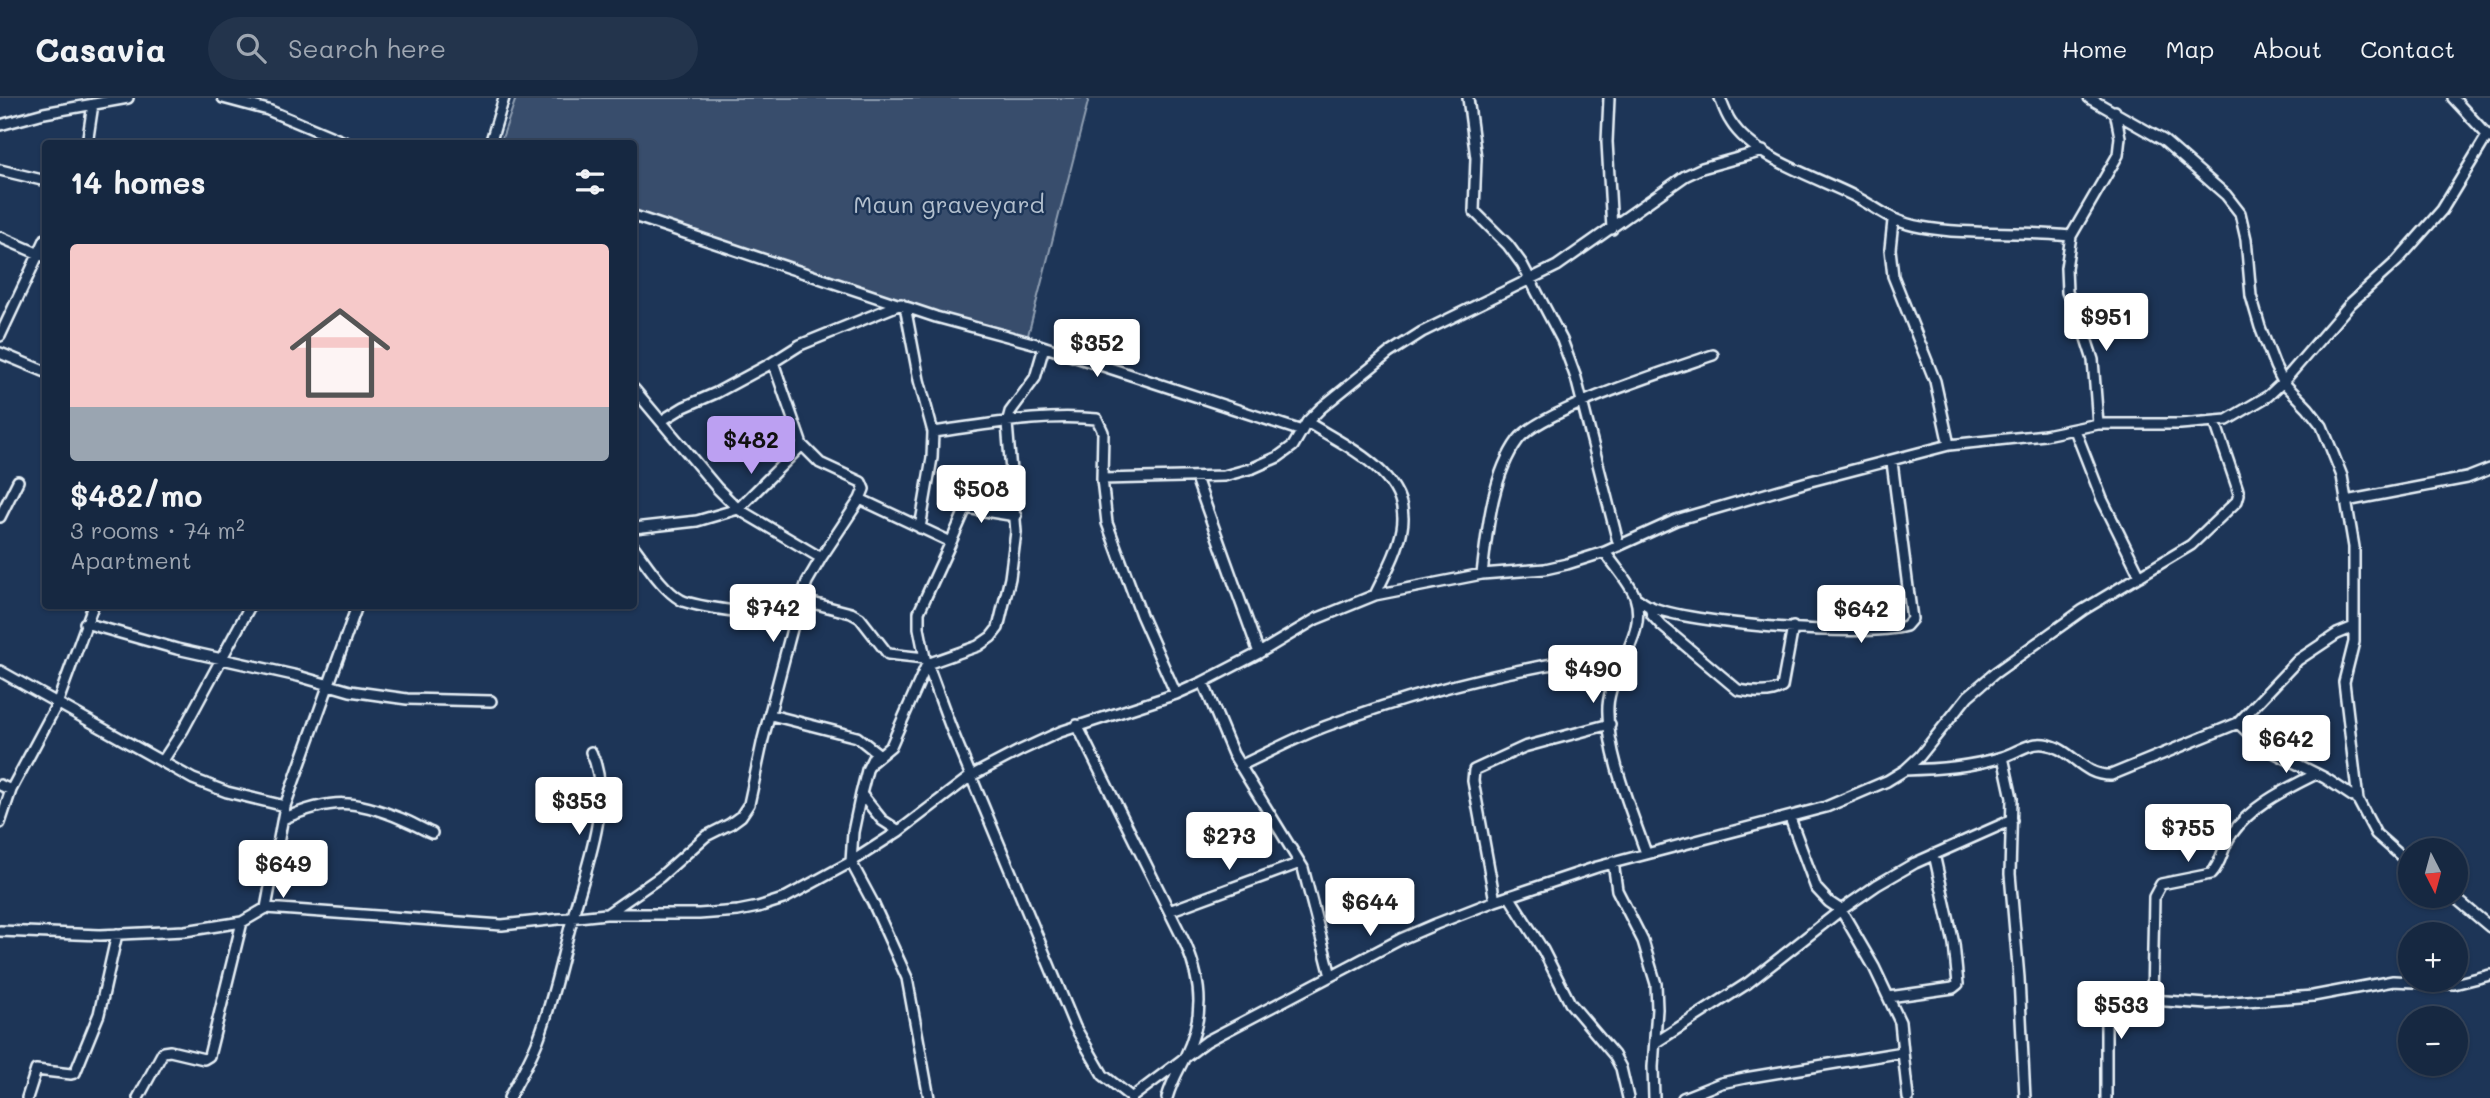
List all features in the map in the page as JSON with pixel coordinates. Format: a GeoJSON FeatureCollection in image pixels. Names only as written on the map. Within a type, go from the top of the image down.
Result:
{"type":"FeatureCollection","features":[{"type":"Feature","properties":{"kind":"street"},"geometry":{"type":"LineString","coordinates":[[0,124],[128,98]]}},
{"type":"Feature","properties":{"kind":"street"},"geometry":{"type":"LineString","coordinates":[[223,98],[268,110],[339,140]]}},
{"type":"Feature","properties":{"kind":"street"},"geometry":{"type":"LineString","coordinates":[[491,140],[504,98]]}},
{"type":"Feature","properties":{"kind":"street"},"geometry":{"type":"LineString","coordinates":[[1468,98],[1476,158],[1474,211],[1508,245],[1522,264],[1562,340],[1582,404],[1619,546]]}},
{"type":"Feature","properties":{"kind":"street"},"geometry":{"type":"LineString","coordinates":[[1609,98],[1607,142],[1612,229]]}},
{"type":"Feature","properties":{"kind":"street"},"geometry":{"type":"LineString","coordinates":[[1720,98],[1731,123],[1740,134],[1763,152],[1855,196],[1893,220],[1937,230],[2071,236]]}},
{"type":"Feature","properties":{"kind":"street"},"geometry":{"type":"LineString","coordinates":[[2089,98],[2163,140],[2226,195],[2240,213],[2246,239],[2251,296],[2260,327],[2283,382],[2322,426],[2342,476],[2354,547],[2354,642],[2344,682],[2358,800],[2376,834],[2398,853]]}},
{"type":"Feature","properties":{"kind":"street"},"geometry":{"type":"LineString","coordinates":[[0,931],[117,934],[185,932],[242,922],[266,908],[502,925],[606,914],[699,914],[738,911],[783,899],[851,862],[899,831],[971,776],[1018,751],[1077,725],[1176,694],[1259,653],[1316,619],[1375,595],[1482,573],[1545,569],[1605,552],[1686,517],[1949,445],[2076,430],[2098,424],[2227,420],[2269,396],[2351,303],[2397,261],[2442,209],[2488,137],[2453,98]]}},
{"type":"Feature","properties":{"kind":"street"},"geometry":{"type":"LineString","coordinates":[[88,140],[98,102]]}},
{"type":"Feature","properties":{"kind":"street"},"geometry":{"type":"LineString","coordinates":[[2098,424],[2093,360],[2067,292],[2066,268],[2071,236],[2118,155],[2120,136],[2115,111]]}},
{"type":"Feature","properties":{"kind":"street"},"geometry":{"type":"LineString","coordinates":[[1102,479],[1224,476],[1278,457],[1293,446],[1321,408],[1368,368],[1411,339],[1557,266],[1667,188],[1702,168],[1763,152]]}},
{"type":"Feature","properties":{"kind":"street"},"geometry":{"type":"LineString","coordinates":[[0,170],[42,180]]}},
{"type":"Feature","properties":{"kind":"street"},"geometry":{"type":"LineString","coordinates":[[637,217],[903,305],[1305,427],[1385,474],[1399,499],[1402,528],[1392,561],[1375,595]]}},
{"type":"Feature","properties":{"kind":"street"},"geometry":{"type":"LineString","coordinates":[[1893,220],[1890,249],[1893,276],[1935,381],[1949,445]]}},
{"type":"Feature","properties":{"kind":"street"},"geometry":{"type":"LineString","coordinates":[[0,237],[42,256],[0,336]]}},
{"type":"Feature","properties":{"kind":"street"},"geometry":{"type":"LineString","coordinates":[[661,421],[800,345],[903,305]]}},
{"type":"Feature","properties":{"kind":"street"},"geometry":{"type":"LineString","coordinates":[[903,305],[933,432],[932,458],[920,528]]}},
{"type":"Feature","properties":{"kind":"street"},"geometry":{"type":"LineString","coordinates":[[801,600],[851,613],[860,618],[888,654],[926,661],[978,646],[991,637],[998,628],[1010,578],[1016,516],[1007,423],[1010,412],[1035,378],[1044,346]]}},
{"type":"Feature","properties":{"kind":"street"},"geometry":{"type":"LineString","coordinates":[[0,353],[42,370]]}},
{"type":"Feature","properties":{"kind":"street"},"geometry":{"type":"LineString","coordinates":[[1482,573],[1492,506],[1506,461],[1518,439],[1536,424],[1582,404],[1713,355]]}},
{"type":"Feature","properties":{"kind":"street"},"geometry":{"type":"LineString","coordinates":[[606,914],[660,877],[706,836],[741,816],[749,804],[795,618],[807,582],[864,489],[861,482],[820,463],[806,452],[773,362]]}},
{"type":"Feature","properties":{"kind":"street"},"geometry":{"type":"LineString","coordinates":[[637,393],[717,488],[738,509],[821,558]]}},
{"type":"Feature","properties":{"kind":"street"},"geometry":{"type":"LineString","coordinates":[[933,432],[1065,417],[1097,419],[1103,432],[1102,479],[1112,541],[1176,694]]}},
{"type":"Feature","properties":{"kind":"street"},"geometry":{"type":"LineString","coordinates":[[1016,516],[966,508],[919,612],[919,628],[926,661],[1075,1027],[1103,1075],[1132,1098],[1186,1055],[1228,1029],[1401,939],[1495,901],[1613,862],[1790,818],[1852,797],[1905,770],[1920,756],[1968,696],[1995,673],[2083,610],[2191,545],[2236,500],[2239,494],[2215,422]]}},
{"type":"Feature","properties":{"kind":"street"},"geometry":{"type":"LineString","coordinates":[[2076,430],[2102,499],[2140,576]]}},
{"type":"Feature","properties":{"kind":"street"},"geometry":{"type":"LineString","coordinates":[[637,528],[697,521],[738,509],[802,445]]}},
{"type":"Feature","properties":{"kind":"street"},"geometry":{"type":"LineString","coordinates":[[1605,552],[1635,597],[1650,606],[1703,620],[1858,630],[1906,626],[1912,619],[1892,462]]}},
{"type":"Feature","properties":{"kind":"street"},"geometry":{"type":"LineString","coordinates":[[2346,501],[2466,478],[2490,469]]}},
{"type":"Feature","properties":{"kind":"street"},"geometry":{"type":"LineString","coordinates":[[1196,478],[1259,653]]}},
{"type":"Feature","properties":{"kind":"street"},"geometry":{"type":"LineString","coordinates":[[0,517],[18,481]]}},
{"type":"Feature","properties":{"kind":"street"},"geometry":{"type":"LineString","coordinates":[[860,499],[951,542]]}},
{"type":"Feature","properties":{"kind":"street"},"geometry":{"type":"LineString","coordinates":[[637,551],[662,582],[681,600],[795,618]]}},
{"type":"Feature","properties":{"kind":"street"},"geometry":{"type":"LineString","coordinates":[[1635,597],[1635,627],[1610,694],[1608,707],[1617,766],[1646,853]]}},
{"type":"Feature","properties":{"kind":"street"},"geometry":{"type":"LineString","coordinates":[[1650,606],[1656,621],[1738,690],[1751,692],[1777,691],[1782,687],[1793,627]]}},
{"type":"Feature","properties":{"kind":"street"},"geometry":{"type":"LineString","coordinates":[[0,823],[11,790],[57,704],[92,609]]}},
{"type":"Feature","properties":{"kind":"street"},"geometry":{"type":"LineString","coordinates":[[162,762],[183,730],[248,609]]}},
{"type":"Feature","properties":{"kind":"street"},"geometry":{"type":"LineString","coordinates":[[266,908],[285,806],[356,609]]}},
{"type":"Feature","properties":{"kind":"street"},"geometry":{"type":"LineString","coordinates":[[85,623],[350,691],[407,699],[491,701]]}},
{"type":"Feature","properties":{"kind":"street"},"geometry":{"type":"LineString","coordinates":[[1905,770],[1952,768],[2003,757],[2032,744],[2041,743],[2059,748],[2092,773],[2110,775],[2238,723],[2298,660],[2337,634],[2354,628]]}},
{"type":"Feature","properties":{"kind":"street"},"geometry":{"type":"LineString","coordinates":[[1240,766],[1333,723],[1421,696],[1537,667],[1626,653]]}},
{"type":"Feature","properties":{"kind":"street"},"geometry":{"type":"LineString","coordinates":[[873,761],[891,746],[926,661]]}},
{"type":"Feature","properties":{"kind":"street"},"geometry":{"type":"LineString","coordinates":[[0,671],[193,779],[227,792],[285,806]]}},
{"type":"Feature","properties":{"kind":"street"},"geometry":{"type":"LineString","coordinates":[[1203,682],[1240,766],[1300,863],[1307,880],[1331,976]]}},
{"type":"Feature","properties":{"kind":"street"},"geometry":{"type":"LineString","coordinates":[[771,715],[857,737],[876,752],[867,770],[861,794],[853,832],[851,862],[907,978],[929,1098]]}},
{"type":"Feature","properties":{"kind":"street"},"geometry":{"type":"LineString","coordinates":[[2238,723],[2263,747],[2325,778],[2358,800]]}},
{"type":"Feature","properties":{"kind":"street"},"geometry":{"type":"LineString","coordinates":[[1495,901],[1472,781],[1474,769],[1524,747],[1610,724]]}},
{"type":"Feature","properties":{"kind":"street"},"geometry":{"type":"LineString","coordinates":[[1077,725],[1189,952],[1200,989],[1200,1008],[1186,1055],[1167,1098]]}},
{"type":"Feature","properties":{"kind":"street"},"geometry":{"type":"LineString","coordinates":[[509,1098],[537,1041],[552,998],[572,917],[589,863],[599,817],[595,761],[591,752]]}},
{"type":"Feature","properties":{"kind":"street"},"geometry":{"type":"LineString","coordinates":[[2003,757],[2012,798],[2010,874],[2025,1098]]}},
{"type":"Feature","properties":{"kind":"street"},"geometry":{"type":"LineString","coordinates":[[2152,1000],[2154,897],[2161,884],[2211,874],[2229,837],[2251,812],[2278,792],[2316,774]]}},
{"type":"Feature","properties":{"kind":"street"},"geometry":{"type":"LineString","coordinates":[[0,785],[11,790]]}},
{"type":"Feature","properties":{"kind":"street"},"geometry":{"type":"LineString","coordinates":[[861,794],[882,820],[899,831]]}},
{"type":"Feature","properties":{"kind":"street"},"geometry":{"type":"LineString","coordinates":[[283,819],[316,805],[346,803],[390,814],[432,833]]}},
{"type":"Feature","properties":{"kind":"street"},"geometry":{"type":"LineString","coordinates":[[1790,818],[1816,888],[1841,910],[1874,967],[1900,1022],[1908,1098]]}},
{"type":"Feature","properties":{"kind":"street"},"geometry":{"type":"LineString","coordinates":[[1655,1043],[1748,983],[1841,910],[1895,874],[2012,820]]}},
{"type":"Feature","properties":{"kind":"street"},"geometry":{"type":"LineString","coordinates":[[1889,997],[1953,988],[1958,984],[1951,931],[1934,855]]}},
{"type":"Feature","properties":{"kind":"street"},"geometry":{"type":"LineString","coordinates":[[1613,862],[1617,890],[1643,942],[1656,984],[1654,1098]]}},
{"type":"Feature","properties":{"kind":"street"},"geometry":{"type":"LineString","coordinates":[[1169,911],[1300,863]]}},
{"type":"Feature","properties":{"kind":"street"},"geometry":{"type":"LineString","coordinates":[[1509,896],[1543,950],[1570,1003],[1614,1055],[1621,1068],[1628,1098]]}},
{"type":"Feature","properties":{"kind":"street"},"geometry":{"type":"LineString","coordinates":[[2467,908],[2490,927]]}},
{"type":"Feature","properties":{"kind":"street"},"geometry":{"type":"LineString","coordinates":[[138,1098],[163,1052],[170,1051],[204,1059],[209,1056],[242,922]]}},
{"type":"Feature","properties":{"kind":"street"},"geometry":{"type":"LineString","coordinates":[[27,1098],[35,1071],[75,1073],[99,1014],[117,934]]}},
{"type":"Feature","properties":{"kind":"street"},"geometry":{"type":"LineString","coordinates":[[2106,1098],[2107,1004],[2152,1000],[2207,1003],[2313,996],[2393,981],[2454,984],[2490,975]]}},
{"type":"Feature","properties":{"kind":"street"},"geometry":{"type":"LineString","coordinates":[[1683,1098],[1721,1083],[1903,1052]]}},
{"type":"Feature","properties":{"kind":"green space","name":"Maun graveyard"},"geometry":{"type":"Polygon","coordinates":[[[516,98],[1089,98],[1026,343],[637,213],[637,140],[501,140],[516,98]]]}}]}
